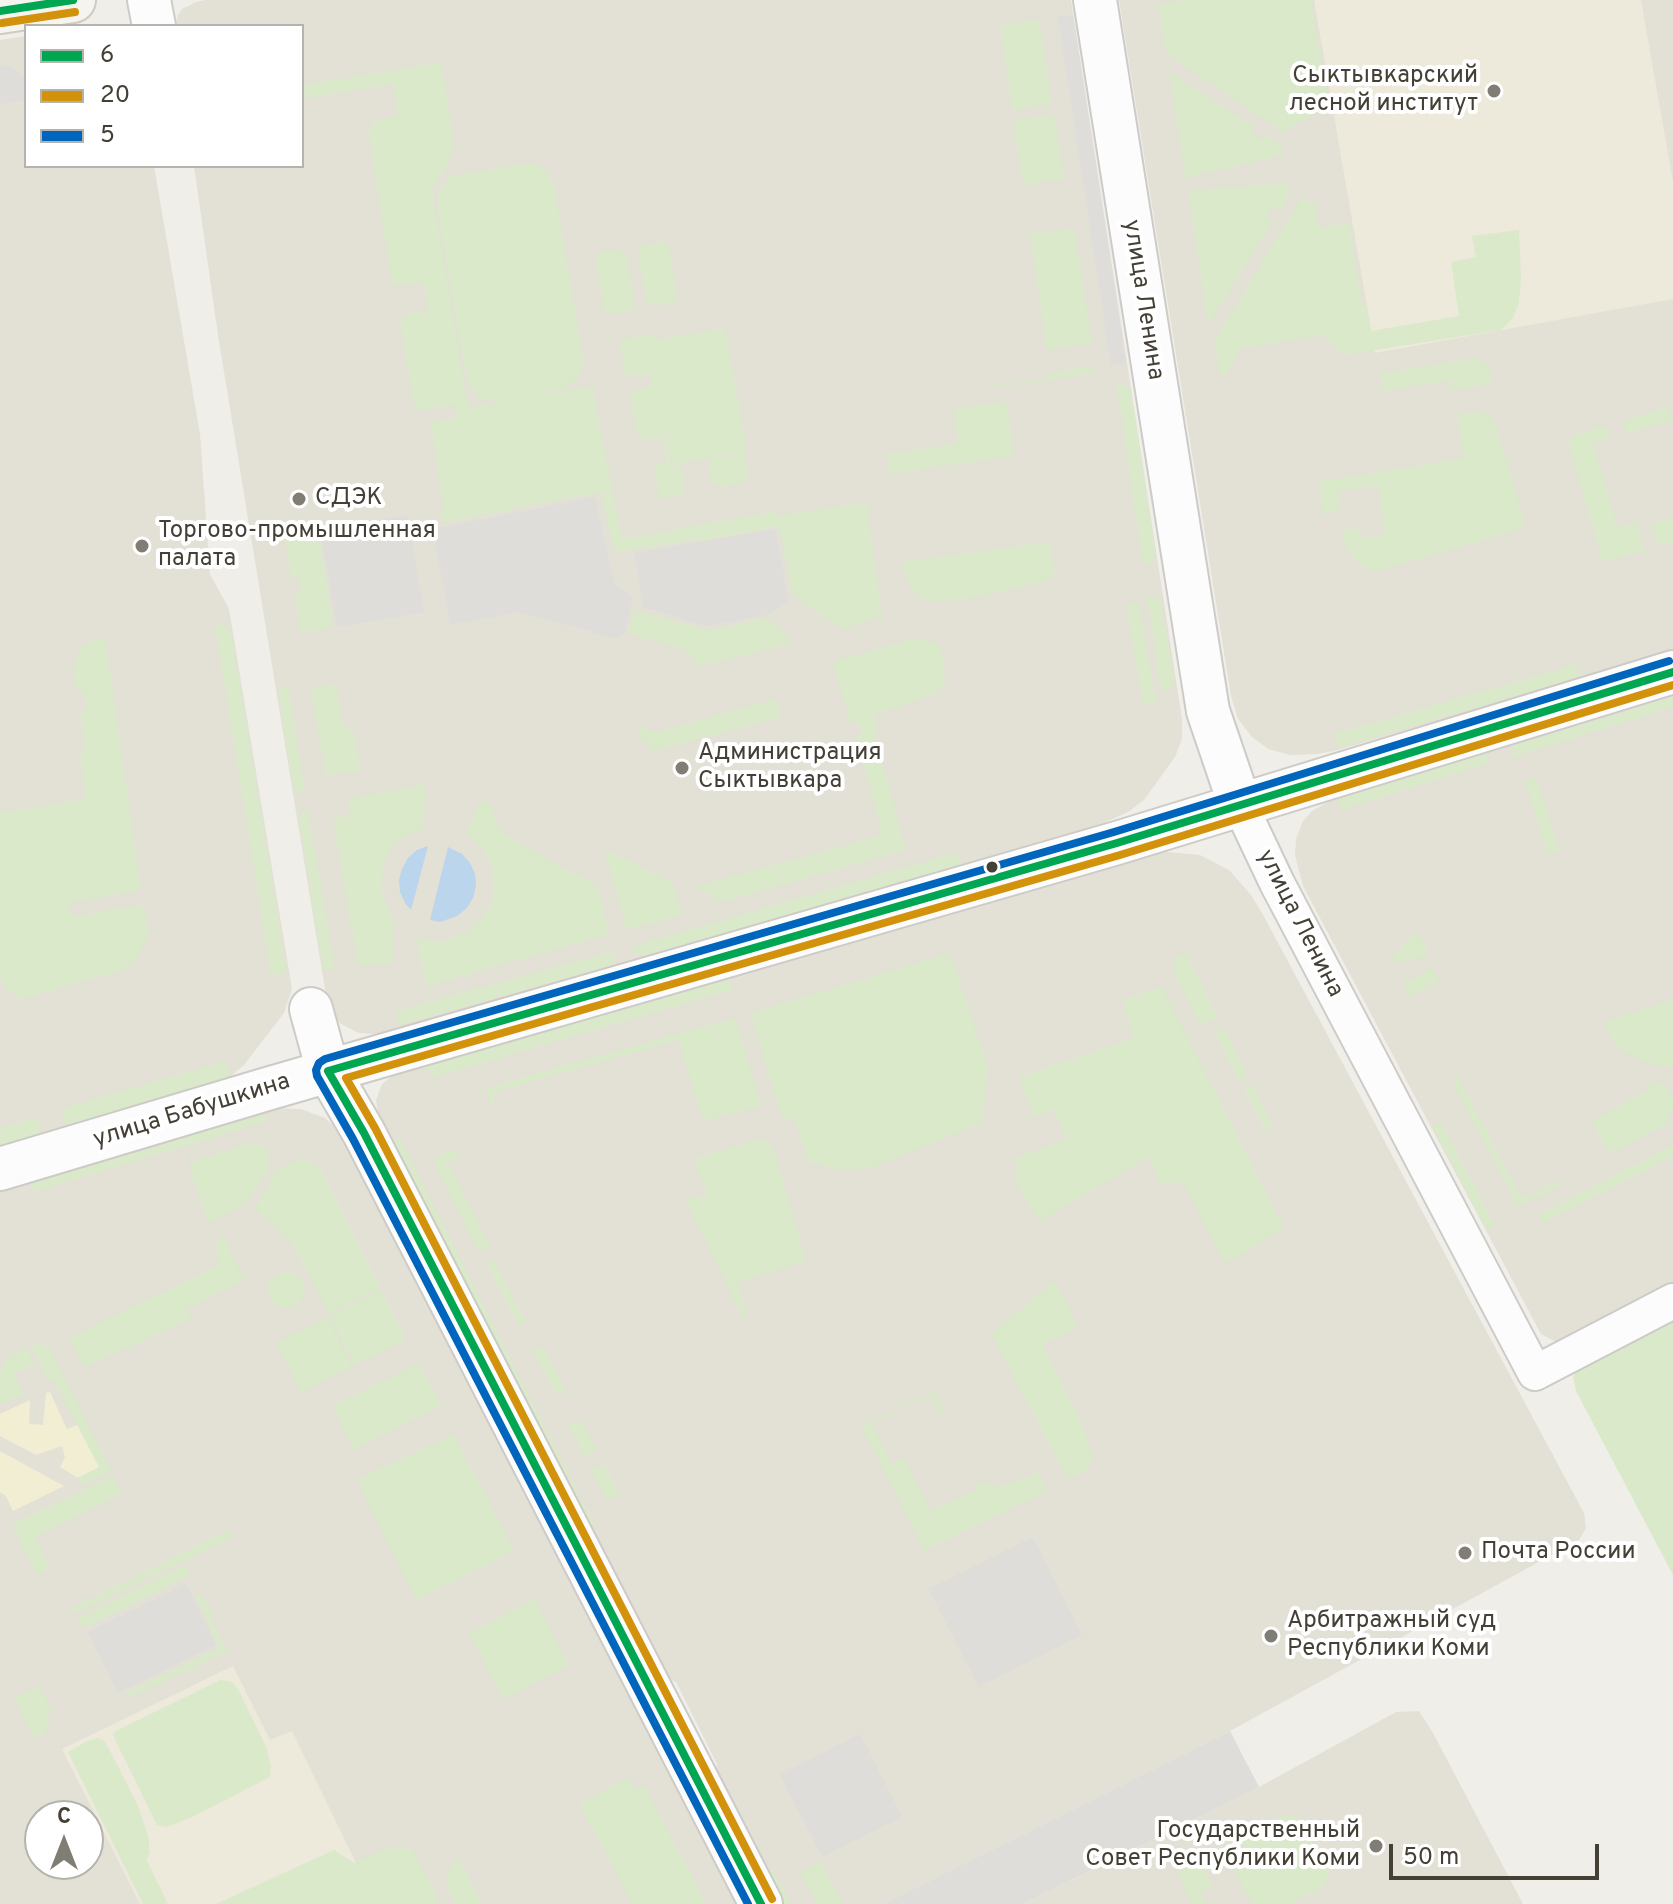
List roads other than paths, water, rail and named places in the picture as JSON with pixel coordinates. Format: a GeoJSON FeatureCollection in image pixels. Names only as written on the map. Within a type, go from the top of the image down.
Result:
{"type":"FeatureCollection","features":[{"type":"Feature","properties":{"kind":"main road"},"geometry":{"type":"LineString","coordinates":[[0,11],[73,0]]}},
{"type":"Feature","properties":{"kind":"street"},"geometry":{"type":"LineString","coordinates":[[149,0],[154,24]]}},
{"type":"Feature","properties":{"kind":"street","name":"улица Ленина"},"geometry":{"type":"LineString","coordinates":[[1095,0],[1208,711],[1240,805],[1277,883],[1535,1373],[1673,1301]]}},
{"type":"Feature","properties":{"kind":"street","name":"улица Бабушкина"},"geometry":{"type":"LineString","coordinates":[[0,1169],[1101,848],[1673,672]]}},
{"type":"Feature","properties":{"kind":"street"},"geometry":{"type":"LineString","coordinates":[[311,1009],[328,1071],[364,1133],[761,1904]]}},
{"type":"Feature","properties":{"kind":"water"},"geometry":{"type":"Polygon","coordinates":[[[428,846],[411,910],[400,892],[399,880],[408,858],[428,846]]]}},
{"type":"Feature","properties":{"kind":"water"},"geometry":{"type":"Polygon","coordinates":[[[448,847],[462,854],[470,863],[476,886],[467,908],[457,916],[440,922],[430,920],[448,847]]]}},
{"type":"Feature","properties":{"kind":"place","name":"Сыктывкарский лесной институт"},"geometry":{"type":"Point","coordinates":[1494,91]}},
{"type":"Feature","properties":{"kind":"place","name":"СДЭК"},"geometry":{"type":"Point","coordinates":[299,499]}},
{"type":"Feature","properties":{"kind":"place","name":"Торгово-промышленная палата"},"geometry":{"type":"Point","coordinates":[142,546]}},
{"type":"Feature","properties":{"kind":"place","name":"Администрация Сыктывкара"},"geometry":{"type":"Point","coordinates":[682,768]}},
{"type":"Feature","properties":{"kind":"place","name":"Почта России"},"geometry":{"type":"Point","coordinates":[1465,1553]}},
{"type":"Feature","properties":{"kind":"place","name":"Арбитражный суд Республики Коми"},"geometry":{"type":"Point","coordinates":[1271,1636]}},
{"type":"Feature","properties":{"kind":"place","name":"Государственный Совет Республики Коми"},"geometry":{"type":"Point","coordinates":[1376,1846]}}]}
